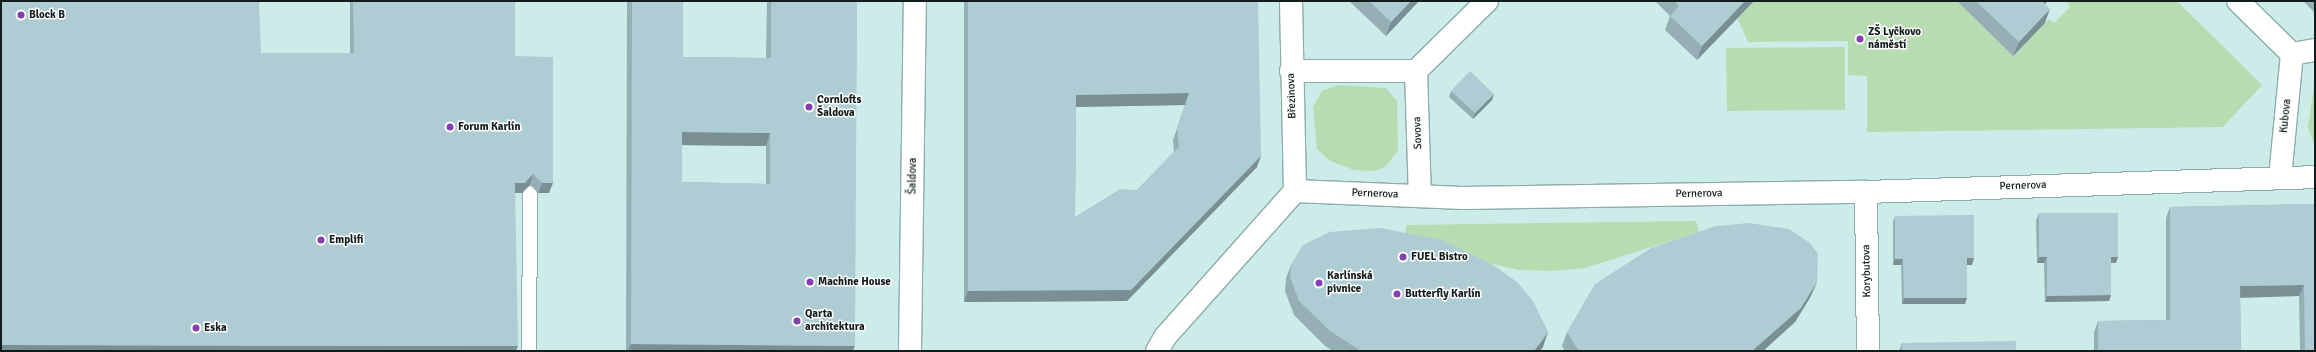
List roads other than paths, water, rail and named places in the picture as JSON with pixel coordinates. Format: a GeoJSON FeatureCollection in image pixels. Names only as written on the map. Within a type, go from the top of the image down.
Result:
{"type":"FeatureCollection","features":[{"type":"Feature","properties":{"kind":"street","name":"Šaldova"},"geometry":{"type":"LineString","coordinates":[[910,351],[915,1]]}},
{"type":"Feature","properties":{"kind":"street","name":"Březinova"},"geometry":{"type":"LineString","coordinates":[[1291,1],[1291,72],[1295,191]]}},
{"type":"Feature","properties":{"kind":"street"},"geometry":{"type":"LineString","coordinates":[[1291,72],[1416,70],[1487,1]]}},
{"type":"Feature","properties":{"kind":"street"},"geometry":{"type":"LineString","coordinates":[[2238,1],[2292,54],[2315,50]]}},
{"type":"Feature","properties":{"kind":"street","name":"Kubova"},"geometry":{"type":"LineString","coordinates":[[2280,178],[2292,54]]}},
{"type":"Feature","properties":{"kind":"street","name":"Sovova"},"geometry":{"type":"LineString","coordinates":[[1416,70],[1420,196]]}},
{"type":"Feature","properties":{"kind":"street","name":"Pernerova"},"geometry":{"type":"LineString","coordinates":[[1295,191],[1420,196],[1866,192],[2315,177]]}},
{"type":"Feature","properties":{"kind":"street"},"geometry":{"type":"LineString","coordinates":[[1157,351],[1165,337],[1295,191]]}},
{"type":"Feature","properties":{"kind":"street","name":"Korybutova"},"geometry":{"type":"LineString","coordinates":[[1866,192],[1868,351]]}},
{"type":"Feature","properties":{"kind":"lane"},"geometry":{"type":"LineString","coordinates":[[529,351],[530,193]]}},
{"type":"Feature","properties":{"kind":"place","name":"Block B"},"geometry":{"type":"Point","coordinates":[21,15]}},
{"type":"Feature","properties":{"kind":"place","name":"ZŠ Lyčkovo náměstí"},"geometry":{"type":"Point","coordinates":[1860,39]}},
{"type":"Feature","properties":{"kind":"place","name":"Cornlofts Šaldova"},"geometry":{"type":"Point","coordinates":[809,107]}},
{"type":"Feature","properties":{"kind":"place","name":"Forum Karlín"},"geometry":{"type":"Point","coordinates":[450,127]}},
{"type":"Feature","properties":{"kind":"place","name":"Emplifi"},"geometry":{"type":"Point","coordinates":[321,240]}},
{"type":"Feature","properties":{"kind":"place","name":"FUEL Bistro"},"geometry":{"type":"Point","coordinates":[1403,257]}},
{"type":"Feature","properties":{"kind":"place","name":"Machine House"},"geometry":{"type":"Point","coordinates":[810,282]}},
{"type":"Feature","properties":{"kind":"place","name":"Karlínská pivnice"},"geometry":{"type":"Point","coordinates":[1319,283]}},
{"type":"Feature","properties":{"kind":"place","name":"Butterfly Karlín"},"geometry":{"type":"Point","coordinates":[1397,294]}},
{"type":"Feature","properties":{"kind":"place","name":"Qarta architektura"},"geometry":{"type":"Point","coordinates":[797,321]}},
{"type":"Feature","properties":{"kind":"place","name":"Eska"},"geometry":{"type":"Point","coordinates":[196,328]}}]}
